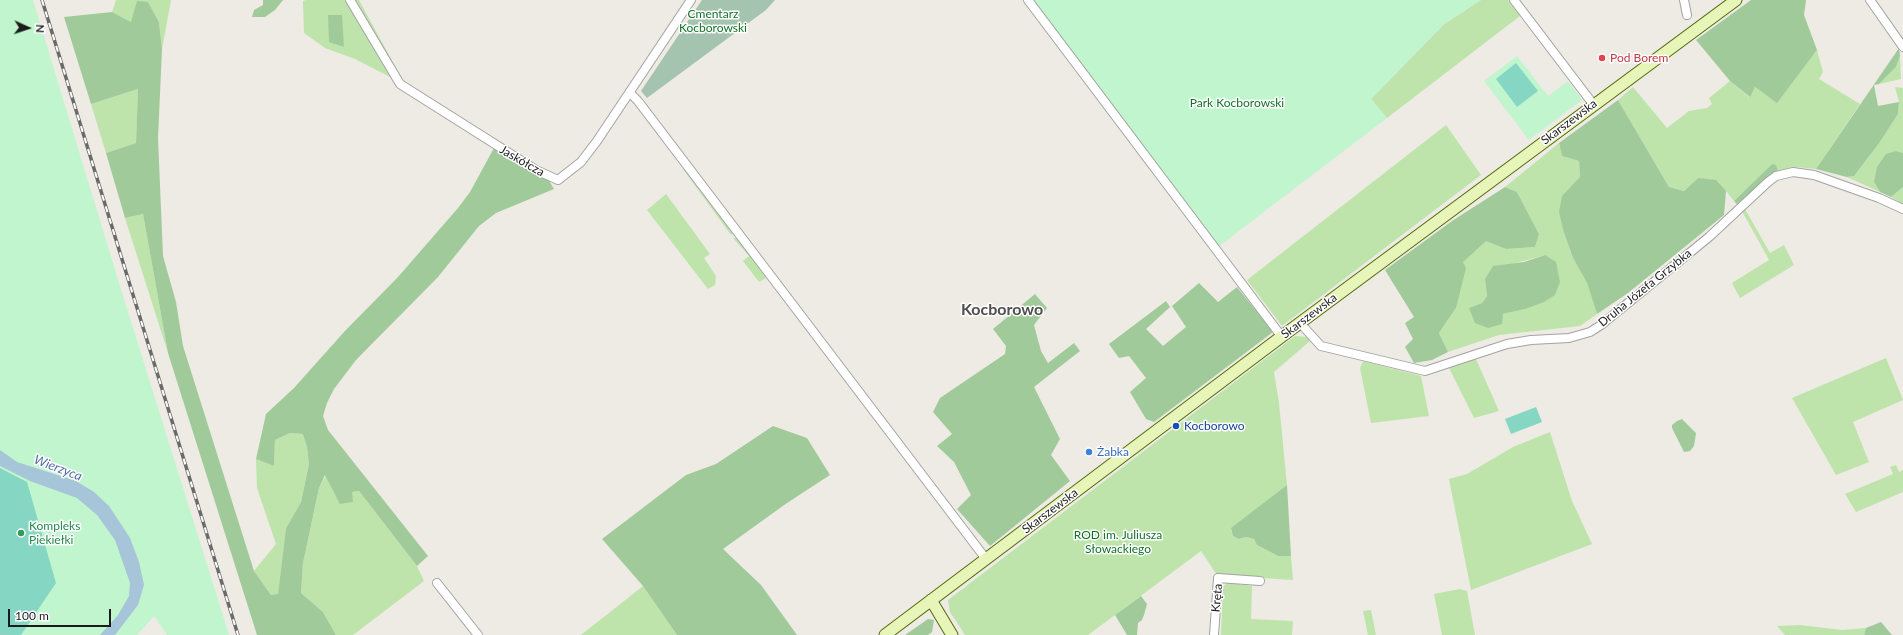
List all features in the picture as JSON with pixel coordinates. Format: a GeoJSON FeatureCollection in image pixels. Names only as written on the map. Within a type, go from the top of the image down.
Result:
{"type":"FeatureCollection","features":[{"type":"Feature","properties":{"kind":"main road","name":"Skarszewska"},"geometry":{"type":"LineString","coordinates":[[885,635],[1593,104],[1736,0]]}},
{"type":"Feature","properties":{"kind":"main road"},"geometry":{"type":"LineString","coordinates":[[931,600],[952,635]]}},
{"type":"Feature","properties":{"kind":"street","name":"Jaskółcza"},"geometry":{"type":"LineString","coordinates":[[350,0],[400,84],[522,162],[558,180],[581,162],[630,93],[691,0]]}},
{"type":"Feature","properties":{"kind":"street"},"geometry":{"type":"LineString","coordinates":[[1028,0],[1282,337]]}},
{"type":"Feature","properties":{"kind":"street"},"geometry":{"type":"LineString","coordinates":[[1514,0],[1593,104]]}},
{"type":"Feature","properties":{"kind":"street"},"geometry":{"type":"LineString","coordinates":[[1684,0],[1687,15]]}},
{"type":"Feature","properties":{"kind":"street"},"geometry":{"type":"LineString","coordinates":[[1870,0],[1903,47]]}},
{"type":"Feature","properties":{"kind":"street"},"geometry":{"type":"LineString","coordinates":[[630,93],[638,101],[986,559]]}},
{"type":"Feature","properties":{"kind":"street","name":"Druha Józefa Grzybka"},"geometry":{"type":"LineString","coordinates":[[1300,323],[1321,346],[1425,371],[1507,344],[1531,340],[1569,338],[1590,332],[1601,325],[1709,237],[1758,190],[1776,176],[1793,172],[1814,175],[1879,198],[1903,209]]}},
{"type":"Feature","properties":{"kind":"street","name":"Kręta"},"geometry":{"type":"LineString","coordinates":[[1214,635],[1218,578],[1260,580]]}},
{"type":"Feature","properties":{"kind":"street"},"geometry":{"type":"LineString","coordinates":[[437,583],[478,635]]}},
{"type":"Feature","properties":{"kind":"green space"},"geometry":{"type":"Polygon","coordinates":[[[0,0],[33,0],[119,283],[229,635],[167,635],[154,616],[137,635],[0,635],[0,0]]]}},
{"type":"Feature","properties":{"kind":"green space"},"geometry":{"type":"Polygon","coordinates":[[[116,0],[171,0],[162,49],[159,22],[148,2],[131,22],[112,12],[116,0]]]}},
{"type":"Feature","properties":{"kind":"green space"},"geometry":{"type":"Polygon","coordinates":[[[263,0],[283,0],[275,10],[265,17],[252,17],[254,10],[263,5],[263,0]]]}},
{"type":"Feature","properties":{"kind":"green space"},"geometry":{"type":"Polygon","coordinates":[[[348,0],[394,79],[355,59],[325,48],[304,33],[303,1],[348,0]]]}},
{"type":"Feature","properties":{"kind":"green space"},"geometry":{"type":"Polygon","coordinates":[[[353,0],[359,0],[403,81],[353,0]]]}},
{"type":"Feature","properties":{"kind":"green space","name":"Cmentarz Kocborowski"},"geometry":{"type":"Polygon","coordinates":[[[702,0],[775,0],[766,10],[647,98],[641,91],[702,0]]]}},
{"type":"Feature","properties":{"kind":"green space","name":"Park Kocborowski"},"geometry":{"type":"Polygon","coordinates":[[[1031,0],[1481,0],[1444,24],[1371,99],[1387,118],[1218,247],[1031,0]]]}},
{"type":"Feature","properties":{"kind":"green space"},"geometry":{"type":"Polygon","coordinates":[[[1481,0],[1508,0],[1520,16],[1387,118],[1371,99],[1444,24],[1481,0]]]}},
{"type":"Feature","properties":{"kind":"green space"},"geometry":{"type":"Polygon","coordinates":[[[1751,0],[1806,0],[1804,15],[1817,50],[1777,103],[1755,87],[1750,97],[1730,81],[1696,40],[1751,0]]]}},
{"type":"Feature","properties":{"kind":"green space"},"geometry":{"type":"Polygon","coordinates":[[[137,1],[148,2],[159,22],[162,49],[158,138],[163,256],[176,302],[183,346],[254,571],[271,595],[278,594],[286,528],[301,502],[309,464],[307,447],[303,434],[290,433],[275,440],[274,466],[256,459],[266,414],[294,388],[344,332],[398,277],[458,208],[470,192],[494,148],[548,179],[554,189],[496,213],[479,226],[438,277],[356,360],[334,389],[327,403],[323,416],[328,430],[428,556],[417,566],[359,491],[352,492],[353,502],[340,504],[325,475],[319,488],[303,563],[301,593],[323,612],[336,635],[257,635],[168,353],[143,214],[125,218],[106,153],[136,143],[138,89],[91,104],[64,17],[112,12],[131,22],[137,1]]]}},
{"type":"Feature","properties":{"kind":"green space"},"geometry":{"type":"Polygon","coordinates":[[[328,15],[342,15],[344,47],[329,42],[328,15]]]}},
{"type":"Feature","properties":{"kind":"green space"},"geometry":{"type":"Polygon","coordinates":[[[1899,48],[1900,56],[1896,67],[1879,84],[1874,85],[1878,106],[1899,102],[1898,114],[1880,142],[1854,176],[1847,177],[1816,169],[1899,48]]]}},
{"type":"Feature","properties":{"kind":"green space"},"geometry":{"type":"Polygon","coordinates":[[[1817,50],[1823,72],[1819,79],[1860,104],[1816,169],[1796,167],[1778,172],[1772,164],[1734,201],[1726,191],[1698,178],[1684,191],[1669,187],[1618,100],[1633,87],[1667,128],[1689,111],[1707,108],[1712,104],[1709,98],[1730,81],[1749,97],[1755,87],[1777,102],[1817,50]]]}},
{"type":"Feature","properties":{"kind":"green space"},"geometry":{"type":"Polygon","coordinates":[[[1517,56],[1548,96],[1568,81],[1582,100],[1529,140],[1484,81],[1517,56]]]}},
{"type":"Feature","properties":{"kind":"green space"},"geometry":{"type":"Polygon","coordinates":[[[1900,56],[1901,79],[1879,84],[1896,67],[1900,56]]]}},
{"type":"Feature","properties":{"kind":"green space"},"geometry":{"type":"Polygon","coordinates":[[[1895,87],[1903,88],[1903,153],[1896,151],[1874,182],[1880,192],[1847,177],[1854,176],[1880,142],[1898,114],[1899,102],[1895,87]]]}},
{"type":"Feature","properties":{"kind":"green space"},"geometry":{"type":"Polygon","coordinates":[[[138,89],[136,143],[106,153],[91,104],[138,89]]]}},
{"type":"Feature","properties":{"kind":"green space"},"geometry":{"type":"Polygon","coordinates":[[[1618,100],[1669,187],[1684,191],[1698,178],[1716,180],[1726,191],[1724,215],[1628,293],[1597,314],[1587,283],[1573,258],[1564,233],[1559,212],[1562,196],[1580,177],[1579,161],[1562,156],[1559,143],[1618,100]]]}},
{"type":"Feature","properties":{"kind":"green space"},"geometry":{"type":"Polygon","coordinates":[[[1446,125],[1481,175],[1282,326],[1247,280],[1446,125]]]}},
{"type":"Feature","properties":{"kind":"green space"},"geometry":{"type":"Polygon","coordinates":[[[1559,143],[1562,156],[1579,161],[1580,177],[1577,181],[1564,233],[1573,258],[1587,283],[1597,314],[1580,326],[1499,335],[1448,352],[1439,333],[1456,308],[1462,262],[1486,240],[1506,249],[1535,247],[1539,234],[1517,192],[1505,187],[1559,143]],[[1545,255],[1512,264],[1485,279],[1487,296],[1482,303],[1469,308],[1503,314],[1525,309],[1545,255]]]}},
{"type":"Feature","properties":{"kind":"green space"},"geometry":{"type":"Polygon","coordinates":[[[1896,151],[1903,153],[1903,187],[1891,197],[1880,192],[1874,182],[1877,167],[1886,154],[1896,151]]]}},
{"type":"Feature","properties":{"kind":"green space"},"geometry":{"type":"Polygon","coordinates":[[[1772,164],[1776,165],[1778,172],[1771,175],[1737,204],[1734,201],[1772,164]]]}},
{"type":"Feature","properties":{"kind":"green space"},"geometry":{"type":"Polygon","coordinates":[[[683,169],[687,169],[733,231],[731,235],[683,169]]]}},
{"type":"Feature","properties":{"kind":"green space"},"geometry":{"type":"Polygon","coordinates":[[[1505,187],[1517,192],[1539,234],[1535,247],[1506,249],[1486,241],[1463,262],[1466,268],[1456,308],[1439,333],[1448,352],[1432,360],[1414,363],[1405,347],[1413,339],[1405,323],[1414,317],[1385,270],[1452,221],[1505,187]]]}},
{"type":"Feature","properties":{"kind":"green space"},"geometry":{"type":"Polygon","coordinates":[[[1903,187],[1903,204],[1891,197],[1903,187]]]}},
{"type":"Feature","properties":{"kind":"green space"},"geometry":{"type":"Polygon","coordinates":[[[666,194],[710,254],[704,258],[716,276],[715,285],[708,289],[647,210],[666,194]]]}},
{"type":"Feature","properties":{"kind":"green space"},"geometry":{"type":"Polygon","coordinates":[[[1745,209],[1770,253],[1784,245],[1794,265],[1740,298],[1732,283],[1769,260],[1742,211],[1745,209]]]}},
{"type":"Feature","properties":{"kind":"green space"},"geometry":{"type":"Polygon","coordinates":[[[143,214],[168,353],[125,218],[143,214]]]}},
{"type":"Feature","properties":{"kind":"green space"},"geometry":{"type":"Polygon","coordinates":[[[733,238],[738,238],[766,278],[759,282],[743,261],[749,256],[733,238]]]}},
{"type":"Feature","properties":{"kind":"green space"},"geometry":{"type":"Polygon","coordinates":[[[1545,255],[1556,262],[1560,282],[1555,295],[1544,302],[1525,309],[1503,314],[1502,324],[1488,328],[1475,323],[1469,308],[1482,303],[1487,296],[1485,279],[1493,266],[1524,262],[1545,255]]]}},
{"type":"Feature","properties":{"kind":"green space"},"geometry":{"type":"Polygon","coordinates":[[[1199,283],[1218,302],[1237,287],[1273,332],[1154,422],[1146,419],[1130,392],[1146,378],[1129,356],[1119,358],[1109,344],[1166,301],[1170,307],[1146,329],[1163,346],[1186,327],[1172,306],[1199,283]]]}},
{"type":"Feature","properties":{"kind":"green space"},"geometry":{"type":"Polygon","coordinates":[[[1035,294],[1047,308],[1034,325],[1041,351],[1048,363],[1074,343],[1080,351],[1034,387],[1060,439],[1051,455],[1070,481],[990,546],[957,509],[971,495],[954,462],[937,446],[952,434],[933,412],[940,398],[1005,354],[1006,346],[993,329],[1035,294]]]}},
{"type":"Feature","properties":{"kind":"green space","name":"ROD im. Juliusza Słowackiego"},"geometry":{"type":"Polygon","coordinates":[[[1295,336],[1307,337],[1310,341],[1274,372],[1279,403],[1287,485],[1231,529],[1233,536],[1239,539],[1246,537],[1254,539],[1257,545],[1278,556],[1291,556],[1293,580],[1217,575],[1201,551],[1088,635],[965,635],[950,612],[948,600],[1295,336]]]}},
{"type":"Feature","properties":{"kind":"green space"},"geometry":{"type":"Polygon","coordinates":[[[1886,358],[1903,400],[1853,422],[1869,462],[1836,475],[1792,398],[1886,358]]]}},
{"type":"Feature","properties":{"kind":"green space"},"geometry":{"type":"Polygon","coordinates":[[[1476,359],[1499,411],[1474,418],[1449,368],[1476,359]]]}},
{"type":"Feature","properties":{"kind":"green space"},"geometry":{"type":"Polygon","coordinates":[[[1363,361],[1421,376],[1429,416],[1371,423],[1360,368],[1363,361]]]}},
{"type":"Feature","properties":{"kind":"green space"},"geometry":{"type":"Polygon","coordinates":[[[1682,419],[1696,433],[1694,446],[1690,451],[1684,452],[1672,428],[1672,425],[1682,419]]]}},
{"type":"Feature","properties":{"kind":"green space"},"geometry":{"type":"Polygon","coordinates":[[[773,426],[807,438],[830,475],[787,503],[723,549],[761,585],[797,635],[677,635],[643,586],[602,539],[686,475],[716,464],[773,426]]]}},
{"type":"Feature","properties":{"kind":"green space"},"geometry":{"type":"Polygon","coordinates":[[[1550,432],[1572,501],[1592,544],[1471,590],[1449,479],[1467,474],[1513,447],[1550,432]]]}},
{"type":"Feature","properties":{"kind":"green space"},"geometry":{"type":"Polygon","coordinates":[[[290,433],[304,434],[309,464],[301,502],[286,528],[278,595],[271,595],[254,571],[276,544],[257,488],[256,459],[274,466],[275,440],[290,433]]]}},
{"type":"Feature","properties":{"kind":"green space"},"geometry":{"type":"Polygon","coordinates":[[[1896,465],[1899,472],[1903,470],[1903,492],[1856,512],[1845,494],[1893,474],[1890,467],[1896,465]]]}},
{"type":"Feature","properties":{"kind":"green space"},"geometry":{"type":"Polygon","coordinates":[[[326,475],[352,492],[359,491],[417,566],[424,581],[353,635],[336,635],[323,612],[301,593],[303,563],[319,488],[326,475]]]}},
{"type":"Feature","properties":{"kind":"green space"},"geometry":{"type":"Polygon","coordinates":[[[1287,485],[1291,556],[1278,556],[1257,545],[1254,539],[1246,537],[1239,539],[1233,536],[1231,528],[1287,485]]]}},
{"type":"Feature","properties":{"kind":"green space"},"geometry":{"type":"Polygon","coordinates":[[[1228,583],[1252,586],[1251,619],[1293,621],[1292,635],[1221,635],[1223,586],[1228,583]]]}},
{"type":"Feature","properties":{"kind":"green space"},"geometry":{"type":"Polygon","coordinates":[[[643,586],[677,635],[581,635],[643,586]]]}},
{"type":"Feature","properties":{"kind":"green space"},"geometry":{"type":"Polygon","coordinates":[[[1460,589],[1467,591],[1475,635],[1442,635],[1434,594],[1460,589]]]}},
{"type":"Feature","properties":{"kind":"green space"},"geometry":{"type":"Polygon","coordinates":[[[1141,596],[1147,604],[1142,620],[1138,623],[1137,635],[1127,635],[1115,615],[1141,596]]]}},
{"type":"Feature","properties":{"kind":"green space"},"geometry":{"type":"Polygon","coordinates":[[[1371,610],[1376,635],[1368,635],[1363,611],[1371,610]]]}},
{"type":"Feature","properties":{"kind":"green space"},"geometry":{"type":"Polygon","coordinates":[[[928,619],[934,620],[932,632],[928,635],[905,635],[928,619]]]}},
{"type":"Feature","properties":{"kind":"green space"},"geometry":{"type":"Polygon","coordinates":[[[1881,622],[1892,635],[1864,635],[1866,628],[1881,622]]]}},
{"type":"Feature","properties":{"kind":"green space"},"geometry":{"type":"Polygon","coordinates":[[[1800,625],[1842,630],[1866,628],[1864,635],[1785,635],[1777,626],[1800,625]]]}},
{"type":"Feature","properties":{"kind":"shaded area"},"geometry":{"type":"Polygon","coordinates":[[[1516,63],[1538,91],[1517,107],[1496,79],[1516,63]]]}},
{"type":"Feature","properties":{"kind":"shaded area"},"geometry":{"type":"Polygon","coordinates":[[[1536,407],[1542,422],[1511,434],[1505,419],[1536,407]]]}},
{"type":"Feature","properties":{"kind":"shaded area"},"geometry":{"type":"Polygon","coordinates":[[[0,450],[17,462],[76,481],[94,492],[109,506],[130,538],[139,562],[144,585],[138,605],[115,635],[100,635],[118,615],[129,596],[130,583],[115,540],[97,515],[77,498],[30,481],[0,466],[0,450]]]}},
{"type":"Feature","properties":{"kind":"shaded area","name":"Kompleks Piekiełki"},"geometry":{"type":"Polygon","coordinates":[[[0,468],[27,482],[56,583],[21,635],[0,635],[0,468]]]}},
{"type":"Feature","properties":{"kind":"railway"},"geometry":{"type":"LineString","coordinates":[[42,0],[238,635]]}},
{"type":"Feature","properties":{"kind":"place","name":"Pod Borem"},"geometry":{"type":"Point","coordinates":[1602,58]}},
{"type":"Feature","properties":{"kind":"place","name":"Kocborowo"},"geometry":{"type":"Point","coordinates":[1176,426]}},
{"type":"Feature","properties":{"kind":"place","name":"Żabka"},"geometry":{"type":"Point","coordinates":[1089,452]}},
{"type":"Feature","properties":{"kind":"place","name":"Kompleks Piekiełki"},"geometry":{"type":"Point","coordinates":[21,533]}},
{"type":"Feature","properties":{"kind":"district","name":"Kocborowo"},"geometry":{"type":"Point","coordinates":[1002,310]}},
{"type":"Feature","properties":{"kind":"water label","name":"Wierzyca"},"geometry":{"type":"Point","coordinates":[58,468]}}]}
